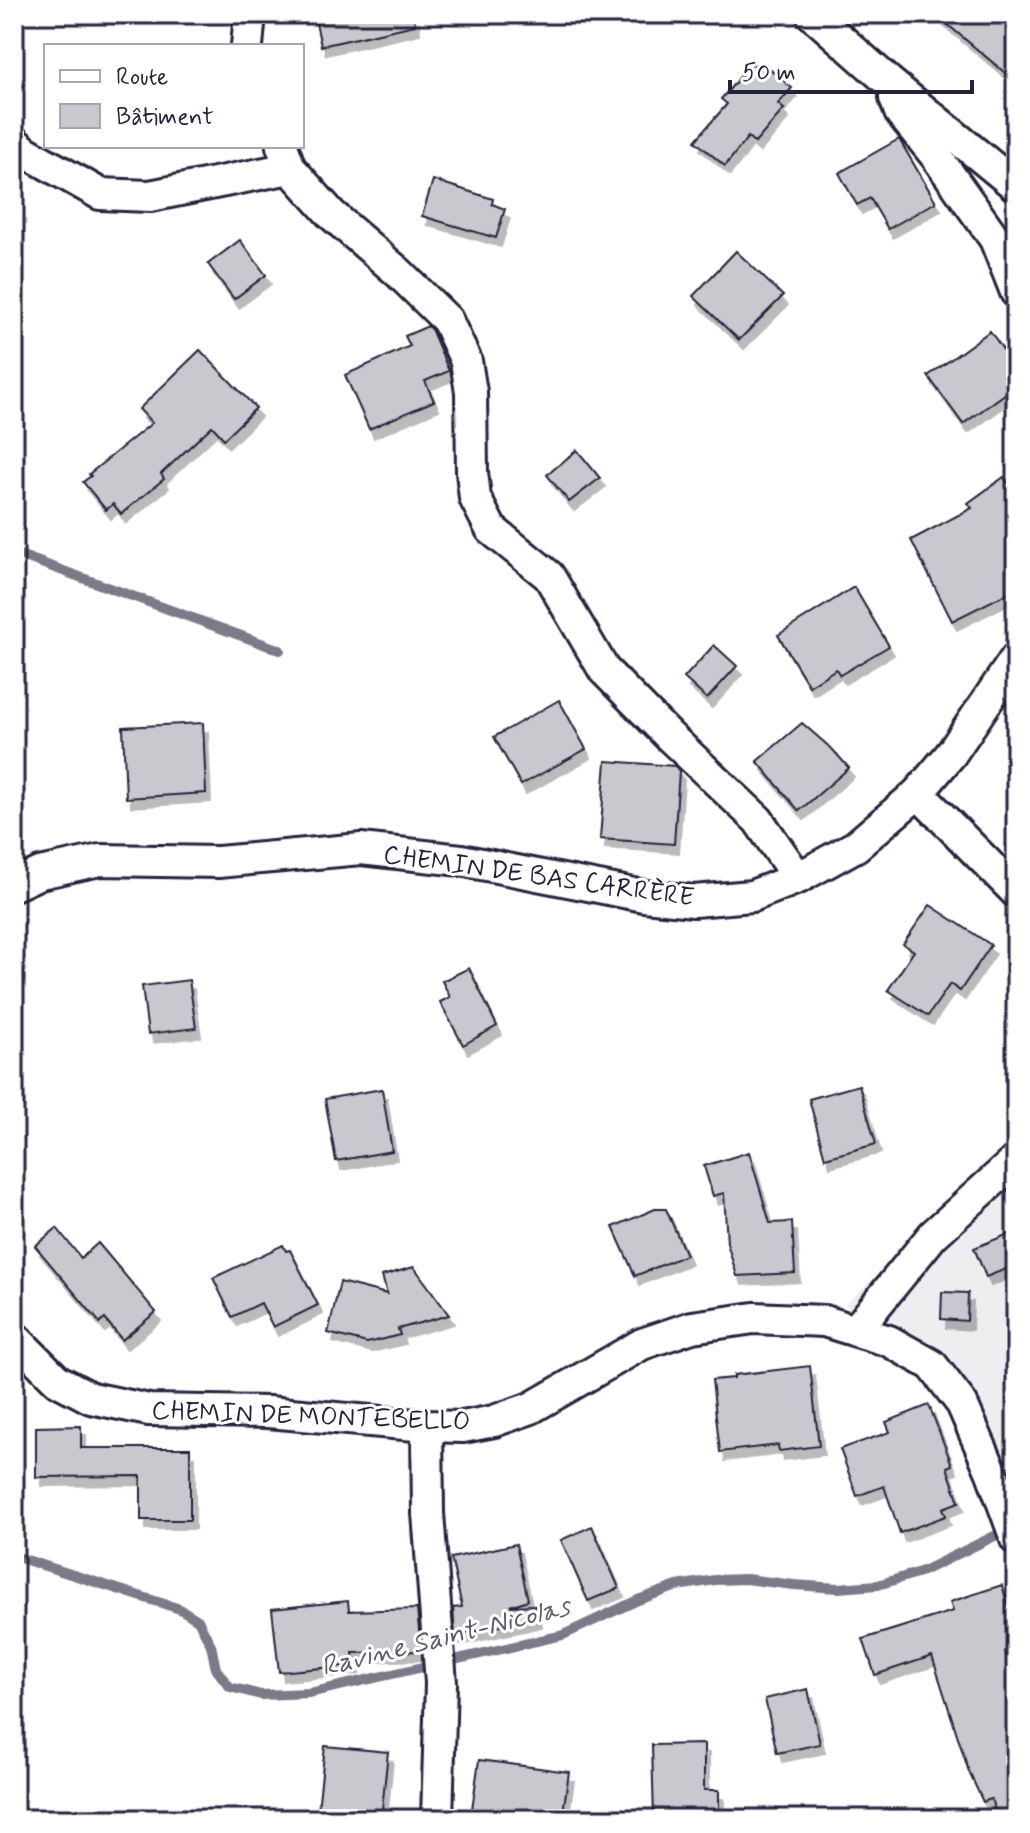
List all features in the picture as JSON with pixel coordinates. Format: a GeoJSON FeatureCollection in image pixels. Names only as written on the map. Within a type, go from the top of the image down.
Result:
{"type":"FeatureCollection","features":[{"type":"Feature","properties":{"kind":"street"},"geometry":{"type":"LineString","coordinates":[[247,44],[250,14]]}},
{"type":"Feature","properties":{"kind":"street"},"geometry":{"type":"LineString","coordinates":[[812,14],[1016,186]]}},
{"type":"Feature","properties":{"kind":"street"},"geometry":{"type":"LineString","coordinates":[[889,82],[900,112],[936,156],[995,239],[1016,292]]}},
{"type":"Feature","properties":{"kind":"street"},"geometry":{"type":"LineString","coordinates":[[14,142],[100,194],[150,196],[286,157],[331,214],[447,320],[466,361],[471,392],[475,498],[491,529],[549,576],[604,670],[758,820],[798,878]]}},
{"type":"Feature","properties":{"kind":"street","name":"CHEMIN DE BAS CARRÈRE"},"geometry":{"type":"LineString","coordinates":[[14,885],[40,873],[100,860],[218,862],[361,849],[461,860],[644,896],[694,901],[752,896],[798,878],[856,846],[918,793],[951,754],[1016,658]]}},
{"type":"Feature","properties":{"kind":"street"},"geometry":{"type":"LineString","coordinates":[[918,793],[1016,892]]}},
{"type":"Feature","properties":{"kind":"street"},"geometry":{"type":"LineString","coordinates":[[856,1330],[933,1235],[1016,1160]]}},
{"type":"Feature","properties":{"kind":"street","name":"CHEMIN DE MONTEBELLO"},"geometry":{"type":"LineString","coordinates":[[14,1337],[57,1380],[91,1398],[149,1410],[268,1412],[463,1427],[494,1421],[531,1408],[642,1344],[692,1327],[754,1318],[824,1321],[889,1341],[932,1365],[962,1404],[1016,1539]]}},
{"type":"Feature","properties":{"kind":"street"},"geometry":{"type":"LineString","coordinates":[[427,1426],[428,1513],[441,1683],[437,1819]]}},
{"type":"Feature","properties":{"kind":"shaded area"},"geometry":{"type":"Polygon","coordinates":[[[1016,1152],[1016,1499],[912,1339],[844,1305],[1016,1152]]]}},
{"type":"Feature","properties":{"kind":"building"},"geometry":{"type":"Polygon","coordinates":[[[314,14],[414,14],[415,25],[321,46],[314,14]]]}},
{"type":"Feature","properties":{"kind":"building"},"geometry":{"type":"Polygon","coordinates":[[[935,14],[1016,14],[1016,82],[935,14]]]}},
{"type":"Feature","properties":{"kind":"building"},"geometry":{"type":"Polygon","coordinates":[[[752,63],[759,69],[764,64],[792,88],[778,104],[784,109],[755,143],[748,137],[725,166],[695,141],[727,104],[721,99],[752,63]]]}},
{"type":"Feature","properties":{"kind":"building"},"geometry":{"type":"Polygon","coordinates":[[[899,139],[936,202],[888,229],[870,198],[857,205],[839,173],[899,139]]]}},
{"type":"Feature","properties":{"kind":"building"},"geometry":{"type":"Polygon","coordinates":[[[433,180],[493,199],[492,204],[505,209],[496,238],[422,216],[433,180]]]}},
{"type":"Feature","properties":{"kind":"building"},"geometry":{"type":"Polygon","coordinates":[[[240,240],[266,275],[234,299],[208,264],[240,240]]]}},
{"type":"Feature","properties":{"kind":"building"},"geometry":{"type":"Polygon","coordinates":[[[736,251],[783,296],[739,340],[693,296],[736,251]]]}},
{"type":"Feature","properties":{"kind":"building"},"geometry":{"type":"Polygon","coordinates":[[[428,326],[449,371],[425,381],[434,401],[369,429],[345,375],[410,346],[405,336],[428,326]]]}},
{"type":"Feature","properties":{"kind":"building"},"geometry":{"type":"Polygon","coordinates":[[[990,331],[1016,368],[1016,386],[963,424],[928,376],[990,331]]]}},
{"type":"Feature","properties":{"kind":"building"},"geometry":{"type":"Polygon","coordinates":[[[200,350],[256,408],[224,439],[212,426],[161,474],[164,479],[121,514],[113,504],[106,510],[83,482],[152,423],[139,409],[200,350]]]}},
{"type":"Feature","properties":{"kind":"building"},"geometry":{"type":"Polygon","coordinates":[[[577,450],[600,478],[569,502],[547,475],[577,450]]]}},
{"type":"Feature","properties":{"kind":"building"},"geometry":{"type":"Polygon","coordinates":[[[1004,477],[1016,494],[1016,589],[952,621],[911,540],[972,508],[968,503],[1004,477]]]}},
{"type":"Feature","properties":{"kind":"building"},"geometry":{"type":"Polygon","coordinates":[[[854,587],[889,646],[840,675],[836,669],[809,686],[778,635],[854,587]]]}},
{"type":"Feature","properties":{"kind":"building"},"geometry":{"type":"Polygon","coordinates":[[[714,645],[737,666],[707,699],[684,678],[714,645]]]}},
{"type":"Feature","properties":{"kind":"building"},"geometry":{"type":"Polygon","coordinates":[[[559,700],[586,749],[521,785],[494,737],[559,700]]]}},
{"type":"Feature","properties":{"kind":"building"},"geometry":{"type":"Polygon","coordinates":[[[203,723],[206,793],[126,798],[123,727],[203,723]]]}},
{"type":"Feature","properties":{"kind":"building"},"geometry":{"type":"Polygon","coordinates":[[[802,723],[849,768],[799,811],[757,761],[802,723]]]}},
{"type":"Feature","properties":{"kind":"building"},"geometry":{"type":"Polygon","coordinates":[[[606,761],[675,766],[679,771],[674,844],[600,839],[606,761]]]}},
{"type":"Feature","properties":{"kind":"building"},"geometry":{"type":"Polygon","coordinates":[[[930,905],[991,945],[960,991],[950,984],[928,1016],[888,990],[914,951],[903,944],[930,905]]]}},
{"type":"Feature","properties":{"kind":"building"},"geometry":{"type":"Polygon","coordinates":[[[469,968],[497,1026],[463,1045],[440,1002],[450,997],[442,981],[469,968]]]}},
{"type":"Feature","properties":{"kind":"building"},"geometry":{"type":"Polygon","coordinates":[[[189,980],[196,1028],[148,1034],[142,986],[189,980]]]}},
{"type":"Feature","properties":{"kind":"building"},"geometry":{"type":"Polygon","coordinates":[[[859,1085],[876,1144],[825,1158],[809,1099],[859,1085]]]}},
{"type":"Feature","properties":{"kind":"building"},"geometry":{"type":"Polygon","coordinates":[[[382,1089],[392,1151],[336,1161],[325,1099],[382,1089]]]}},
{"type":"Feature","properties":{"kind":"building"},"geometry":{"type":"Polygon","coordinates":[[[749,1152],[770,1223],[792,1222],[795,1273],[737,1276],[727,1243],[724,1193],[713,1196],[704,1166],[749,1152]]]}},
{"type":"Feature","properties":{"kind":"building"},"geometry":{"type":"Polygon","coordinates":[[[655,1209],[666,1209],[686,1255],[635,1276],[613,1227],[655,1209]]]}},
{"type":"Feature","properties":{"kind":"building"},"geometry":{"type":"Polygon","coordinates":[[[57,1228],[81,1258],[98,1243],[156,1312],[122,1340],[105,1319],[100,1323],[35,1246],[57,1228]]]}},
{"type":"Feature","properties":{"kind":"building"},"geometry":{"type":"Polygon","coordinates":[[[1016,1231],[1016,1265],[986,1277],[974,1248],[1016,1231]]]}},
{"type":"Feature","properties":{"kind":"building"},"geometry":{"type":"Polygon","coordinates":[[[283,1245],[286,1251],[290,1250],[318,1305],[273,1327],[261,1303],[232,1317],[213,1278],[283,1245]]]}},
{"type":"Feature","properties":{"kind":"building"},"geometry":{"type":"Polygon","coordinates":[[[414,1267],[449,1315],[398,1329],[400,1335],[367,1343],[328,1333],[340,1282],[387,1294],[382,1276],[414,1267]]]}},
{"type":"Feature","properties":{"kind":"building"},"geometry":{"type":"Polygon","coordinates":[[[942,1292],[968,1293],[967,1321],[941,1319],[942,1292]]]}},
{"type":"Feature","properties":{"kind":"building"},"geometry":{"type":"Polygon","coordinates":[[[810,1366],[819,1446],[779,1451],[778,1445],[720,1452],[712,1380],[810,1366]]]}},
{"type":"Feature","properties":{"kind":"building"},"geometry":{"type":"Polygon","coordinates":[[[929,1405],[952,1465],[947,1467],[959,1502],[943,1508],[946,1516],[900,1533],[884,1486],[857,1496],[840,1449],[890,1432],[886,1422],[929,1405]]]}},
{"type":"Feature","properties":{"kind":"building"},"geometry":{"type":"Polygon","coordinates":[[[81,1426],[81,1448],[190,1448],[190,1520],[141,1520],[141,1476],[36,1477],[36,1427],[81,1426]]]}},
{"type":"Feature","properties":{"kind":"building"},"geometry":{"type":"Polygon","coordinates":[[[592,1526],[619,1588],[588,1601],[561,1540],[592,1526]]]}},
{"type":"Feature","properties":{"kind":"building"},"geometry":{"type":"Polygon","coordinates":[[[516,1544],[528,1600],[510,1606],[535,1605],[537,1618],[455,1636],[453,1608],[462,1607],[451,1558],[516,1544]]]}},
{"type":"Feature","properties":{"kind":"building"},"geometry":{"type":"Polygon","coordinates":[[[1002,1585],[1016,1631],[1016,1647],[1005,1651],[1016,1687],[1016,1819],[998,1819],[991,1799],[983,1802],[969,1772],[932,1656],[875,1675],[863,1639],[953,1611],[950,1602],[1002,1585]]]}},
{"type":"Feature","properties":{"kind":"building"},"geometry":{"type":"Polygon","coordinates":[[[348,1601],[349,1611],[417,1609],[421,1651],[353,1653],[354,1665],[279,1672],[272,1609],[348,1601]]]}},
{"type":"Feature","properties":{"kind":"building"},"geometry":{"type":"Polygon","coordinates":[[[808,1689],[820,1744],[777,1753],[765,1699],[808,1689]]]}},
{"type":"Feature","properties":{"kind":"building"},"geometry":{"type":"Polygon","coordinates":[[[704,1744],[704,1790],[719,1790],[719,1819],[654,1819],[652,1745],[704,1744]]]}},
{"type":"Feature","properties":{"kind":"building"},"geometry":{"type":"Polygon","coordinates":[[[325,1746],[388,1752],[381,1819],[317,1819],[325,1746]]]}},
{"type":"Feature","properties":{"kind":"building"},"geometry":{"type":"Polygon","coordinates":[[[479,1760],[569,1772],[562,1819],[472,1809],[479,1760]]]}},
{"type":"Feature","properties":{"kind":"waterway"},"geometry":{"type":"LineString","coordinates":[[14,553],[280,650]]}},
{"type":"Feature","properties":{"kind":"waterway","name":"Ravine Saint-Nicolas"},"geometry":{"type":"LineString","coordinates":[[14,1556],[180,1609],[198,1620],[211,1645],[216,1669],[230,1687],[261,1695],[309,1693],[563,1635],[638,1600],[677,1586],[746,1579],[838,1588],[878,1585],[923,1571],[1011,1528]]}}]}
